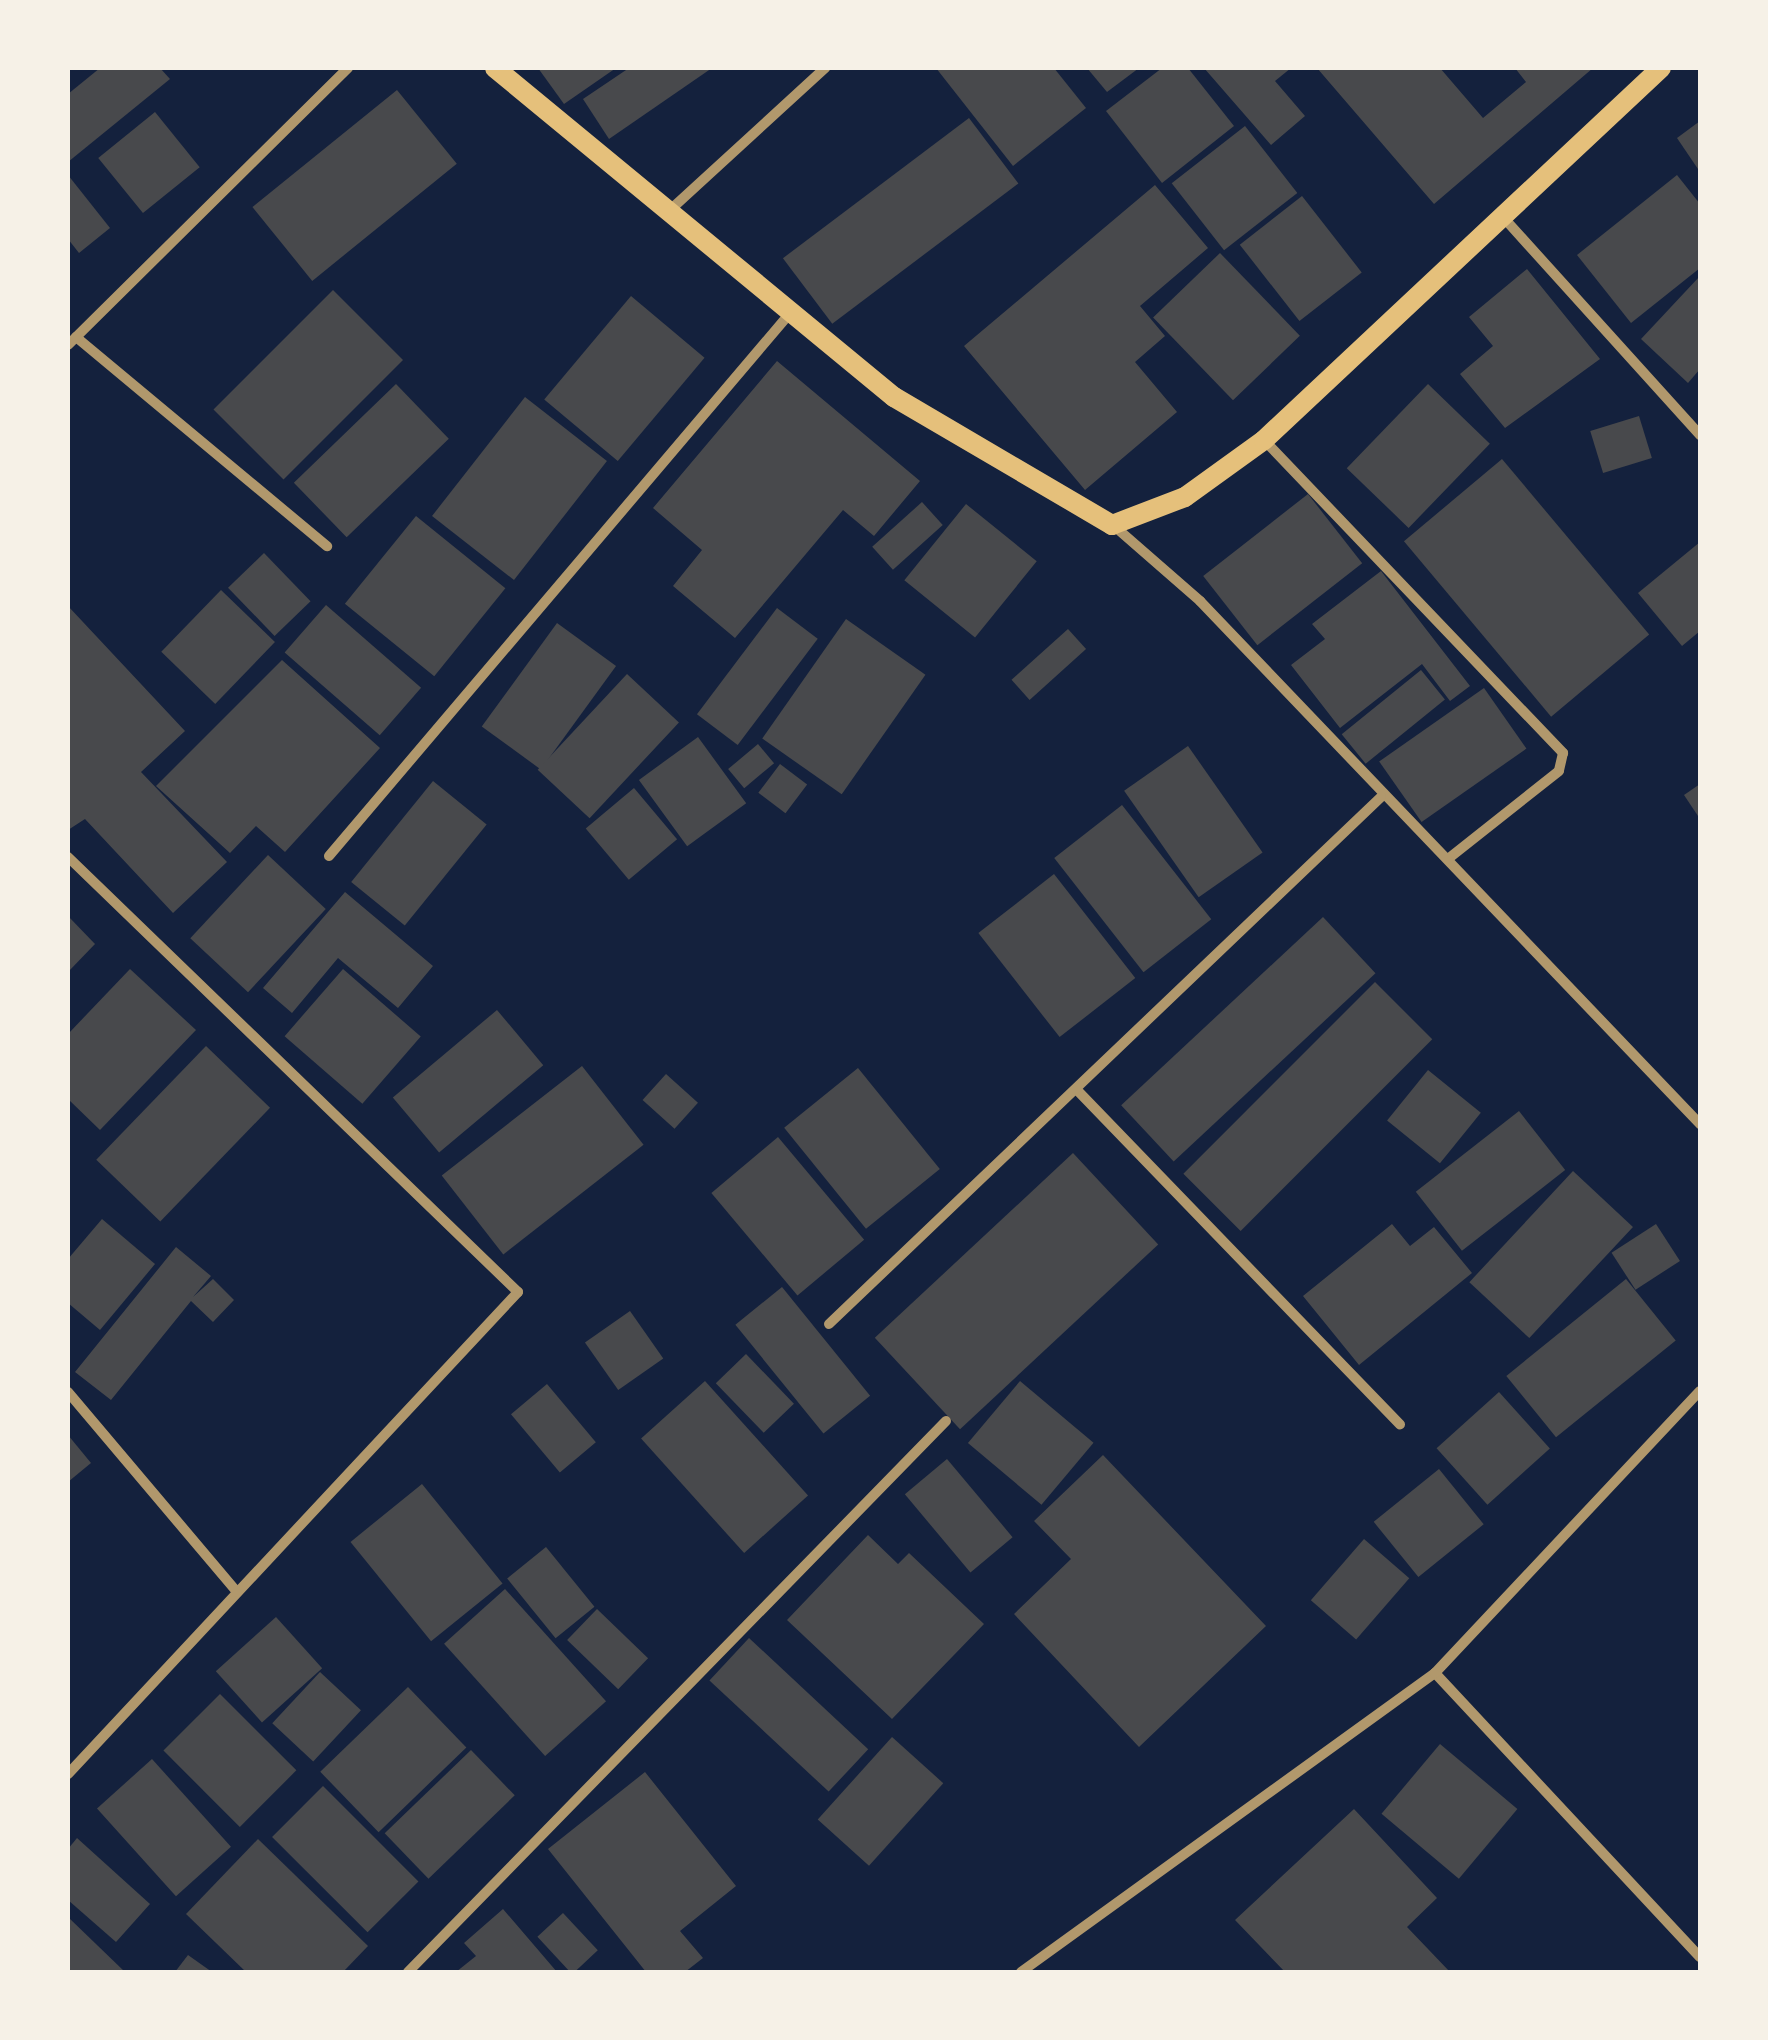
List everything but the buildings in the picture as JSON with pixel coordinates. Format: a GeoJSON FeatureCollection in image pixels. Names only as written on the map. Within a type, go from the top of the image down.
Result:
{"type":"FeatureCollection","features":[{"type":"Feature","properties":{"kind":"main road"},"geometry":{"type":"LineString","coordinates":[[495,68],[894,397],[1112,525],[1185,497],[1264,440],[1499,213],[1662,68]]}},
{"type":"Feature","properties":{"kind":"street"},"geometry":{"type":"LineString","coordinates":[[326,546],[72,341],[348,68]]}},
{"type":"Feature","properties":{"kind":"street"},"geometry":{"type":"LineString","coordinates":[[669,211],[826,68]]}},
{"type":"Feature","properties":{"kind":"street"},"geometry":{"type":"LineString","coordinates":[[1499,213],[1700,435]]}},
{"type":"Feature","properties":{"kind":"street"},"geometry":{"type":"LineString","coordinates":[[329,856],[791,312]]}},
{"type":"Feature","properties":{"kind":"street"},"geometry":{"type":"LineString","coordinates":[[1264,440],[1563,754],[1559,771],[1448,859]]}},
{"type":"Feature","properties":{"kind":"street"},"geometry":{"type":"LineString","coordinates":[[1112,525],[1200,601],[1381,798],[1448,859],[1700,1124]]}},
{"type":"Feature","properties":{"kind":"street"},"geometry":{"type":"LineString","coordinates":[[830,1324],[1381,798]]}},
{"type":"Feature","properties":{"kind":"street"},"geometry":{"type":"LineString","coordinates":[[68,858],[518,1292],[68,1774]]}},
{"type":"Feature","properties":{"kind":"street"},"geometry":{"type":"LineString","coordinates":[[1077,1090],[1400,1425]]}},
{"type":"Feature","properties":{"kind":"street"},"geometry":{"type":"LineString","coordinates":[[1021,1972],[1435,1673],[1700,1390]]}},
{"type":"Feature","properties":{"kind":"street"},"geometry":{"type":"LineString","coordinates":[[68,1392],[237,1592]]}},
{"type":"Feature","properties":{"kind":"street"},"geometry":{"type":"LineString","coordinates":[[408,1972],[946,1421]]}},
{"type":"Feature","properties":{"kind":"street"},"geometry":{"type":"LineString","coordinates":[[1435,1673],[1700,1958]]}}]}
